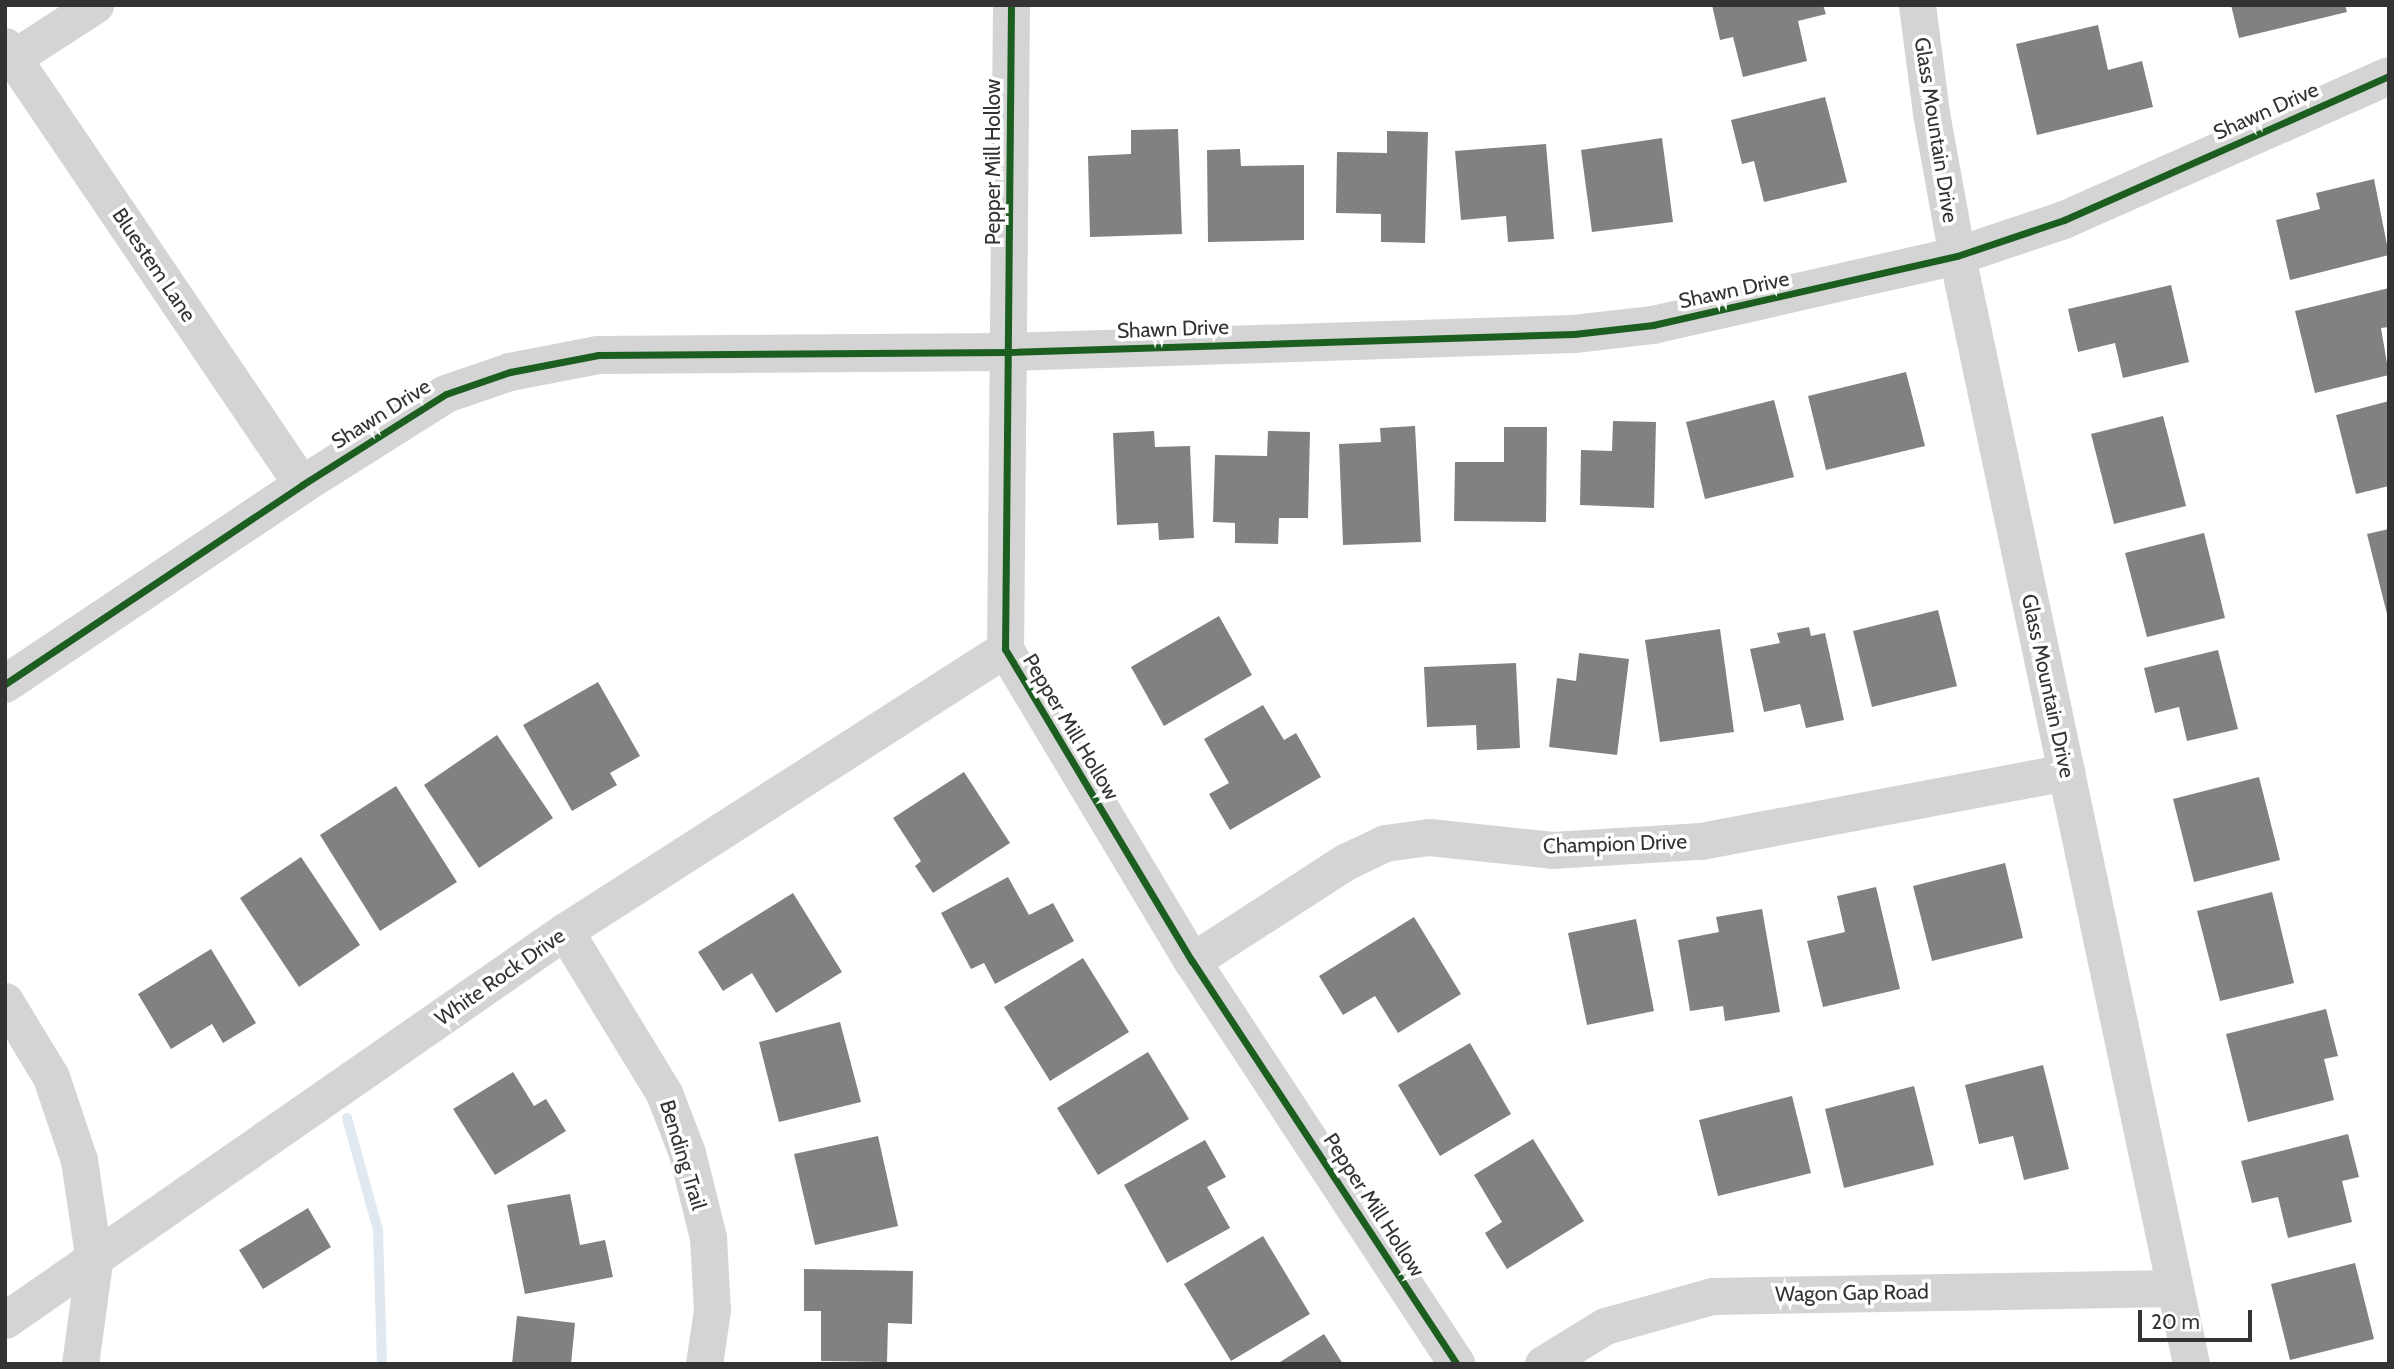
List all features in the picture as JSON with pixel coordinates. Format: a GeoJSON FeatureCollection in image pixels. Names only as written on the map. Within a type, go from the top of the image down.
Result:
{"type":"FeatureCollection","features":[{"type":"Feature","properties":{"kind":"street"},"geometry":{"type":"LineString","coordinates":[[9,52],[95,5]]}},
{"type":"Feature","properties":{"kind":"street","name":"Pepper Mill Hollow"},"geometry":{"type":"LineString","coordinates":[[1011,5],[1010,352],[1005,649],[1192,961],[1457,1364]]}},
{"type":"Feature","properties":{"kind":"street","name":"Glass Mountain Drive"},"geometry":{"type":"LineString","coordinates":[[1917,5],[1931,113],[1957,256],[2191,1364]]}},
{"type":"Feature","properties":{"kind":"street","name":"Bluestem Lane"},"geometry":{"type":"LineString","coordinates":[[9,52],[302,485]]}},
{"type":"Feature","properties":{"kind":"street","name":"Shawn Drive"},"geometry":{"type":"LineString","coordinates":[[5,684],[302,485],[446,394],[510,372],[597,355],[1010,352],[1574,334],[1719,312],[1957,256],[2064,220],[2389,76]]}},
{"type":"Feature","properties":{"kind":"street","name":"White Rock Drive"},"geometry":{"type":"LineString","coordinates":[[5,1320],[94,1262],[565,931],[1005,649]]}},
{"type":"Feature","properties":{"kind":"street","name":"Champion Drive"},"geometry":{"type":"LineString","coordinates":[[1192,961],[1345,862],[1385,843],[1429,837],[1552,850],[1700,841],[2067,772]]}},
{"type":"Feature","properties":{"kind":"street","name":"Bending Trail"},"geometry":{"type":"LineString","coordinates":[[565,931],[664,1093],[687,1153],[708,1237],[712,1310],[704,1364]]}},
{"type":"Feature","properties":{"kind":"street"},"geometry":{"type":"LineString","coordinates":[[5,1002],[55,1088],[79,1160],[94,1262],[80,1364]]}},
{"type":"Feature","properties":{"kind":"street","name":"Wagon Gap Road"},"geometry":{"type":"LineString","coordinates":[[1543,1364],[1605,1326],[1712,1296],[2175,1288]]}},
{"type":"Feature","properties":{"kind":"building"},"geometry":{"type":"Polygon","coordinates":[[[1712,5],[1823,5],[1826,14],[1798,21],[1807,61],[1743,77],[1733,37],[1720,40],[1712,5]]]}},
{"type":"Feature","properties":{"kind":"building"},"geometry":{"type":"Polygon","coordinates":[[[2231,5],[2345,5],[2347,12],[2239,38],[2231,5]]]}},
{"type":"Feature","properties":{"kind":"building"},"geometry":{"type":"Polygon","coordinates":[[[2098,25],[2108,70],[2142,61],[2153,107],[2037,135],[2016,44],[2098,25]]]}},
{"type":"Feature","properties":{"kind":"building"},"geometry":{"type":"Polygon","coordinates":[[[1825,97],[1847,182],[1764,202],[1754,161],[1742,164],[1731,120],[1825,97]]]}},
{"type":"Feature","properties":{"kind":"building"},"geometry":{"type":"Polygon","coordinates":[[[1178,129],[1182,234],[1090,237],[1088,156],[1131,154],[1131,130],[1178,129]]]}},
{"type":"Feature","properties":{"kind":"building"},"geometry":{"type":"Polygon","coordinates":[[[1387,131],[1428,132],[1425,243],[1381,242],[1381,214],[1336,213],[1337,152],[1387,153],[1387,131]]]}},
{"type":"Feature","properties":{"kind":"building"},"geometry":{"type":"Polygon","coordinates":[[[1662,138],[1673,222],[1592,232],[1581,150],[1662,138]]]}},
{"type":"Feature","properties":{"kind":"building"},"geometry":{"type":"Polygon","coordinates":[[[1546,144],[1554,239],[1508,242],[1506,216],[1461,220],[1455,151],[1546,144]]]}},
{"type":"Feature","properties":{"kind":"building"},"geometry":{"type":"Polygon","coordinates":[[[1240,149],[1241,166],[1304,165],[1304,240],[1208,242],[1207,150],[1240,149]]]}},
{"type":"Feature","properties":{"kind":"building"},"geometry":{"type":"Polygon","coordinates":[[[2374,179],[2389,255],[2290,280],[2276,220],[2320,209],[2316,193],[2374,179]]]}},
{"type":"Feature","properties":{"kind":"building"},"geometry":{"type":"Polygon","coordinates":[[[2171,285],[2189,362],[2123,378],[2115,343],[2078,352],[2068,309],[2171,285]]]}},
{"type":"Feature","properties":{"kind":"building"},"geometry":{"type":"Polygon","coordinates":[[[2389,288],[2389,327],[2381,328],[2389,375],[2315,393],[2295,311],[2389,288]]]}},
{"type":"Feature","properties":{"kind":"building"},"geometry":{"type":"Polygon","coordinates":[[[1906,372],[1925,446],[1826,470],[1808,396],[1906,372]]]}},
{"type":"Feature","properties":{"kind":"building"},"geometry":{"type":"Polygon","coordinates":[[[1774,400],[1794,477],[1705,499],[1686,422],[1774,400]]]}},
{"type":"Feature","properties":{"kind":"building"},"geometry":{"type":"Polygon","coordinates":[[[2389,401],[2389,486],[2356,494],[2336,415],[2389,401]]]}},
{"type":"Feature","properties":{"kind":"building"},"geometry":{"type":"Polygon","coordinates":[[[2163,416],[2186,506],[2114,524],[2091,434],[2163,416]]]}},
{"type":"Feature","properties":{"kind":"building"},"geometry":{"type":"Polygon","coordinates":[[[1613,421],[1656,422],[1654,508],[1580,505],[1581,450],[1612,451],[1613,421]]]}},
{"type":"Feature","properties":{"kind":"building"},"geometry":{"type":"Polygon","coordinates":[[[1415,426],[1421,542],[1343,545],[1339,444],[1381,442],[1380,428],[1415,426]]]}},
{"type":"Feature","properties":{"kind":"building"},"geometry":{"type":"Polygon","coordinates":[[[1504,427],[1547,427],[1546,522],[1454,521],[1455,462],[1504,462],[1504,427]]]}},
{"type":"Feature","properties":{"kind":"building"},"geometry":{"type":"Polygon","coordinates":[[[1154,431],[1155,447],[1190,446],[1194,538],[1159,540],[1158,523],[1117,525],[1113,433],[1154,431]]]}},
{"type":"Feature","properties":{"kind":"building"},"geometry":{"type":"Polygon","coordinates":[[[1268,431],[1310,432],[1308,518],[1279,518],[1278,544],[1235,543],[1235,523],[1213,522],[1215,455],[1267,456],[1268,431]]]}},
{"type":"Feature","properties":{"kind":"building"},"geometry":{"type":"Polygon","coordinates":[[[2389,529],[2389,618],[2388,618],[2367,534],[2389,529]]]}},
{"type":"Feature","properties":{"kind":"building"},"geometry":{"type":"Polygon","coordinates":[[[2204,533],[2225,618],[2147,637],[2125,553],[2204,533]]]}},
{"type":"Feature","properties":{"kind":"building"},"geometry":{"type":"Polygon","coordinates":[[[1938,610],[1957,686],[1872,707],[1853,631],[1938,610]]]}},
{"type":"Feature","properties":{"kind":"building"},"geometry":{"type":"Polygon","coordinates":[[[1219,616],[1252,675],[1164,726],[1131,667],[1219,616]]]}},
{"type":"Feature","properties":{"kind":"building"},"geometry":{"type":"Polygon","coordinates":[[[1809,627],[1811,636],[1825,633],[1844,720],[1806,728],[1800,704],[1764,712],[1750,649],[1780,643],[1777,633],[1809,627]]]}},
{"type":"Feature","properties":{"kind":"building"},"geometry":{"type":"Polygon","coordinates":[[[1720,629],[1734,732],[1660,742],[1645,640],[1720,629]]]}},
{"type":"Feature","properties":{"kind":"building"},"geometry":{"type":"Polygon","coordinates":[[[2218,650],[2238,729],[2187,741],[2179,707],[2155,713],[2144,668],[2218,650]]]}},
{"type":"Feature","properties":{"kind":"building"},"geometry":{"type":"Polygon","coordinates":[[[1579,653],[1629,659],[1617,755],[1549,747],[1557,678],[1576,681],[1579,653]]]}},
{"type":"Feature","properties":{"kind":"building"},"geometry":{"type":"Polygon","coordinates":[[[1516,663],[1520,748],[1477,750],[1476,725],[1427,727],[1424,667],[1516,663]]]}},
{"type":"Feature","properties":{"kind":"building"},"geometry":{"type":"Polygon","coordinates":[[[598,682],[640,756],[610,773],[617,785],[572,811],[523,725],[598,682]]]}},
{"type":"Feature","properties":{"kind":"building"},"geometry":{"type":"Polygon","coordinates":[[[1263,705],[1284,740],[1296,733],[1321,777],[1230,830],[1209,794],[1229,783],[1204,739],[1263,705]]]}},
{"type":"Feature","properties":{"kind":"building"},"geometry":{"type":"Polygon","coordinates":[[[497,735],[553,818],[479,868],[424,785],[497,735]]]}},
{"type":"Feature","properties":{"kind":"building"},"geometry":{"type":"Polygon","coordinates":[[[964,772],[1010,843],[933,893],[915,866],[921,861],[893,818],[964,772]]]}},
{"type":"Feature","properties":{"kind":"building"},"geometry":{"type":"Polygon","coordinates":[[[2259,777],[2280,860],[2194,882],[2173,799],[2259,777]]]}},
{"type":"Feature","properties":{"kind":"building"},"geometry":{"type":"Polygon","coordinates":[[[396,786],[457,882],[380,931],[320,835],[396,786]]]}},
{"type":"Feature","properties":{"kind":"building"},"geometry":{"type":"Polygon","coordinates":[[[301,857],[360,945],[299,987],[240,898],[301,857]]]}},
{"type":"Feature","properties":{"kind":"building"},"geometry":{"type":"Polygon","coordinates":[[[2005,863],[2023,938],[1932,961],[1913,886],[2005,863]]]}},
{"type":"Feature","properties":{"kind":"building"},"geometry":{"type":"Polygon","coordinates":[[[1008,877],[1029,915],[1053,903],[1074,941],[995,984],[984,963],[971,969],[941,913],[1008,877]]]}},
{"type":"Feature","properties":{"kind":"building"},"geometry":{"type":"Polygon","coordinates":[[[1876,887],[1900,989],[1823,1007],[1807,941],[1845,932],[1837,896],[1876,887]]]}},
{"type":"Feature","properties":{"kind":"building"},"geometry":{"type":"Polygon","coordinates":[[[2272,892],[2294,983],[2220,1001],[2197,911],[2272,892]]]}},
{"type":"Feature","properties":{"kind":"building"},"geometry":{"type":"Polygon","coordinates":[[[793,893],[842,972],[776,1013],[752,973],[723,991],[698,952],[793,893]]]}},
{"type":"Feature","properties":{"kind":"building"},"geometry":{"type":"Polygon","coordinates":[[[1762,909],[1780,1012],[1725,1021],[1723,1006],[1690,1011],[1678,940],[1719,932],[1716,917],[1762,909]]]}},
{"type":"Feature","properties":{"kind":"building"},"geometry":{"type":"Polygon","coordinates":[[[1414,917],[1461,994],[1398,1033],[1375,996],[1343,1015],[1319,976],[1414,917]]]}},
{"type":"Feature","properties":{"kind":"building"},"geometry":{"type":"Polygon","coordinates":[[[1636,919],[1654,1011],[1587,1025],[1568,933],[1636,919]]]}},
{"type":"Feature","properties":{"kind":"building"},"geometry":{"type":"Polygon","coordinates":[[[211,949],[256,1023],[223,1043],[212,1024],[171,1049],[138,994],[211,949]]]}},
{"type":"Feature","properties":{"kind":"building"},"geometry":{"type":"Polygon","coordinates":[[[1083,958],[1129,1032],[1050,1081],[1004,1007],[1083,958]]]}},
{"type":"Feature","properties":{"kind":"building"},"geometry":{"type":"Polygon","coordinates":[[[2326,1009],[2338,1056],[2324,1059],[2334,1100],[2248,1122],[2226,1034],[2326,1009]]]}},
{"type":"Feature","properties":{"kind":"building"},"geometry":{"type":"Polygon","coordinates":[[[840,1022],[861,1102],[779,1122],[759,1042],[840,1022]]]}},
{"type":"Feature","properties":{"kind":"building"},"geometry":{"type":"Polygon","coordinates":[[[1470,1043],[1511,1114],[1440,1156],[1398,1085],[1470,1043]]]}},
{"type":"Feature","properties":{"kind":"building"},"geometry":{"type":"Polygon","coordinates":[[[1148,1052],[1189,1119],[1098,1175],[1057,1108],[1148,1052]]]}},
{"type":"Feature","properties":{"kind":"building"},"geometry":{"type":"Polygon","coordinates":[[[2043,1065],[2069,1169],[2024,1180],[2013,1136],[1979,1144],[1965,1085],[2043,1065]]]}},
{"type":"Feature","properties":{"kind":"building"},"geometry":{"type":"Polygon","coordinates":[[[513,1072],[534,1106],[546,1099],[566,1131],[495,1175],[453,1109],[513,1072]]]}},
{"type":"Feature","properties":{"kind":"building"},"geometry":{"type":"Polygon","coordinates":[[[1914,1086],[1934,1165],[1844,1188],[1825,1109],[1914,1086]]]}},
{"type":"Feature","properties":{"kind":"building"},"geometry":{"type":"Polygon","coordinates":[[[1792,1096],[1811,1173],[1718,1196],[1699,1120],[1792,1096]]]}},
{"type":"Feature","properties":{"kind":"building"},"geometry":{"type":"Polygon","coordinates":[[[2348,1134],[2359,1177],[2342,1181],[2352,1222],[2288,1238],[2278,1197],[2252,1203],[2241,1161],[2348,1134]]]}},
{"type":"Feature","properties":{"kind":"building"},"geometry":{"type":"Polygon","coordinates":[[[878,1136],[898,1226],[815,1245],[794,1154],[878,1136]]]}},
{"type":"Feature","properties":{"kind":"building"},"geometry":{"type":"Polygon","coordinates":[[[1533,1139],[1584,1221],[1507,1269],[1485,1233],[1502,1222],[1474,1175],[1533,1139]]]}},
{"type":"Feature","properties":{"kind":"building"},"geometry":{"type":"Polygon","coordinates":[[[1205,1140],[1226,1177],[1207,1187],[1230,1228],[1167,1263],[1124,1185],[1205,1140]]]}},
{"type":"Feature","properties":{"kind":"building"},"geometry":{"type":"Polygon","coordinates":[[[570,1194],[580,1245],[605,1240],[613,1277],[525,1294],[507,1205],[570,1194]]]}},
{"type":"Feature","properties":{"kind":"building"},"geometry":{"type":"Polygon","coordinates":[[[308,1208],[331,1247],[263,1289],[239,1250],[308,1208]]]}},
{"type":"Feature","properties":{"kind":"building"},"geometry":{"type":"Polygon","coordinates":[[[1263,1236],[1310,1314],[1231,1361],[1184,1284],[1263,1236]]]}},
{"type":"Feature","properties":{"kind":"building"},"geometry":{"type":"Polygon","coordinates":[[[2355,1263],[2374,1339],[2290,1360],[2271,1284],[2355,1263]]]}},
{"type":"Feature","properties":{"kind":"building"},"geometry":{"type":"Polygon","coordinates":[[[804,1269],[913,1271],[912,1324],[888,1323],[887,1362],[821,1361],[821,1311],[804,1311],[804,1269]]]}},
{"type":"Feature","properties":{"kind":"building"},"geometry":{"type":"Polygon","coordinates":[[[517,1316],[575,1323],[571,1364],[512,1364],[517,1316]]]}},
{"type":"Feature","properties":{"kind":"building"},"geometry":{"type":"Polygon","coordinates":[[[1324,1334],[1343,1364],[1277,1364],[1324,1334]]]}},
{"type":"Feature","properties":{"kind":"waterway"},"geometry":{"type":"LineString","coordinates":[[347,1118],[378,1230],[382,1364]]}},
{"type":"Feature","properties":{"kind":"cycle path"},"geometry":{"type":"LineString","coordinates":[[1011,5],[1005,649],[1192,961],[1457,1364]]}},
{"type":"Feature","properties":{"kind":"cycle path"},"geometry":{"type":"LineString","coordinates":[[5,684],[302,485],[446,394],[510,372],[598,355],[1010,352],[1574,334],[1653,325],[1957,256],[2064,220],[2389,76]]}}]}
